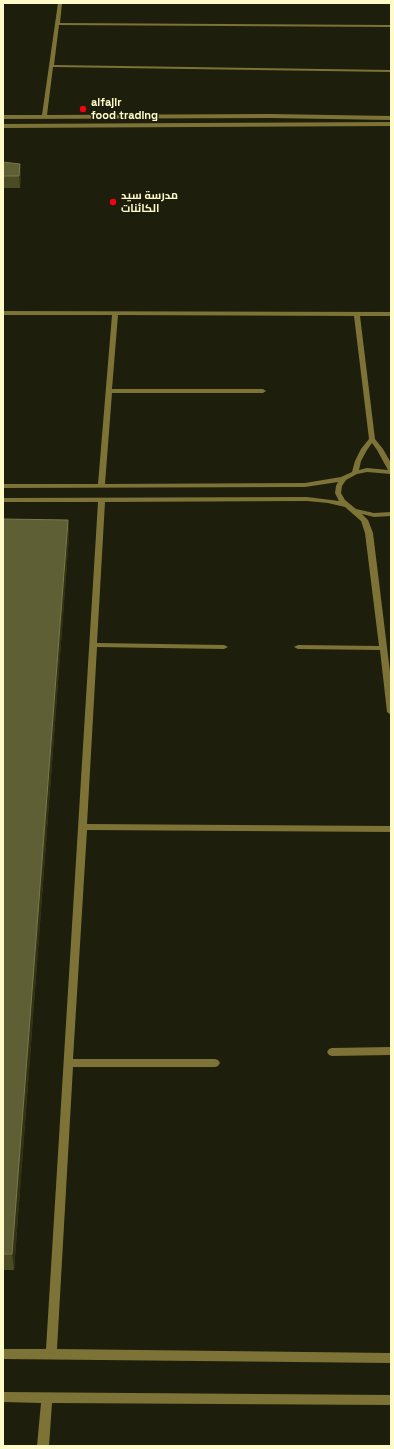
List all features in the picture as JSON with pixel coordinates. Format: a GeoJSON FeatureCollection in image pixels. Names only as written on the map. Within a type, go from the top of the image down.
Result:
{"type":"FeatureCollection","features":[{"type":"Feature","properties":{"kind":"street"},"geometry":{"type":"LineString","coordinates":[[44,116],[60,3]]}},
{"type":"Feature","properties":{"kind":"street"},"geometry":{"type":"LineString","coordinates":[[57,24],[391,26]]}},
{"type":"Feature","properties":{"kind":"street"},"geometry":{"type":"LineString","coordinates":[[51,66],[391,71]]}},
{"type":"Feature","properties":{"kind":"street"},"geometry":{"type":"LineString","coordinates":[[271,116],[272,125]]}},
{"type":"Feature","properties":{"kind":"street"},"geometry":{"type":"LineString","coordinates":[[3,117],[271,116],[391,118]]}},
{"type":"Feature","properties":{"kind":"street"},"geometry":{"type":"LineString","coordinates":[[3,126],[391,124]]}},
{"type":"Feature","properties":{"kind":"street"},"geometry":{"type":"LineString","coordinates":[[3,313],[391,314]]}},
{"type":"Feature","properties":{"kind":"street"},"geometry":{"type":"LineString","coordinates":[[101,485],[115,314]]}},
{"type":"Feature","properties":{"kind":"street"},"geometry":{"type":"LineString","coordinates":[[3,486],[306,485],[343,479],[355,473],[367,470],[391,470],[380,449],[372,439],[357,314]]}},
{"type":"Feature","properties":{"kind":"street"},"geometry":{"type":"LineString","coordinates":[[109,391],[263,391]]}},
{"type":"Feature","properties":{"kind":"street"},"geometry":{"type":"LineString","coordinates":[[355,473],[358,461],[364,449],[372,439]]}},
{"type":"Feature","properties":{"kind":"street"},"geometry":{"type":"LineString","coordinates":[[343,479],[339,486],[338,493],[342,501],[364,520],[370,533],[391,712]]}},
{"type":"Feature","properties":{"kind":"street"},"geometry":{"type":"LineString","coordinates":[[3,500],[307,499],[328,501],[374,515],[391,514]]}},
{"type":"Feature","properties":{"kind":"street"},"geometry":{"type":"LineString","coordinates":[[51,1355],[102,500]]}},
{"type":"Feature","properties":{"kind":"street"},"geometry":{"type":"LineString","coordinates":[[93,646],[224,646]]}},
{"type":"Feature","properties":{"kind":"street"},"geometry":{"type":"LineString","coordinates":[[298,647],[383,648]]}},
{"type":"Feature","properties":{"kind":"street"},"geometry":{"type":"LineString","coordinates":[[82,827],[391,829]]}},
{"type":"Feature","properties":{"kind":"street"},"geometry":{"type":"LineString","coordinates":[[332,1052],[391,1052]]}},
{"type":"Feature","properties":{"kind":"street"},"geometry":{"type":"LineString","coordinates":[[68,1063],[215,1063]]}},
{"type":"Feature","properties":{"kind":"street"},"geometry":{"type":"LineString","coordinates":[[3,1354],[391,1358]]}},
{"type":"Feature","properties":{"kind":"street"},"geometry":{"type":"LineString","coordinates":[[3,1397],[391,1400]]}},
{"type":"Feature","properties":{"kind":"street"},"geometry":{"type":"LineString","coordinates":[[43,1446],[47,1398]]}},
{"type":"Feature","properties":{"kind":"building"},"geometry":{"type":"Polygon","coordinates":[[[3,162],[20,164],[19,176],[3,176],[3,162]]]}},
{"type":"Feature","properties":{"kind":"building"},"geometry":{"type":"Polygon","coordinates":[[[3,519],[68,520],[12,1254],[3,1254],[3,519]]]}},
{"type":"Feature","properties":{"kind":"place","name":"alfajir food trading"},"geometry":{"type":"Point","coordinates":[83,109]}},
{"type":"Feature","properties":{"kind":"place","name":"مدرسة سيد الكائنات"},"geometry":{"type":"Point","coordinates":[113,202]}}]}
